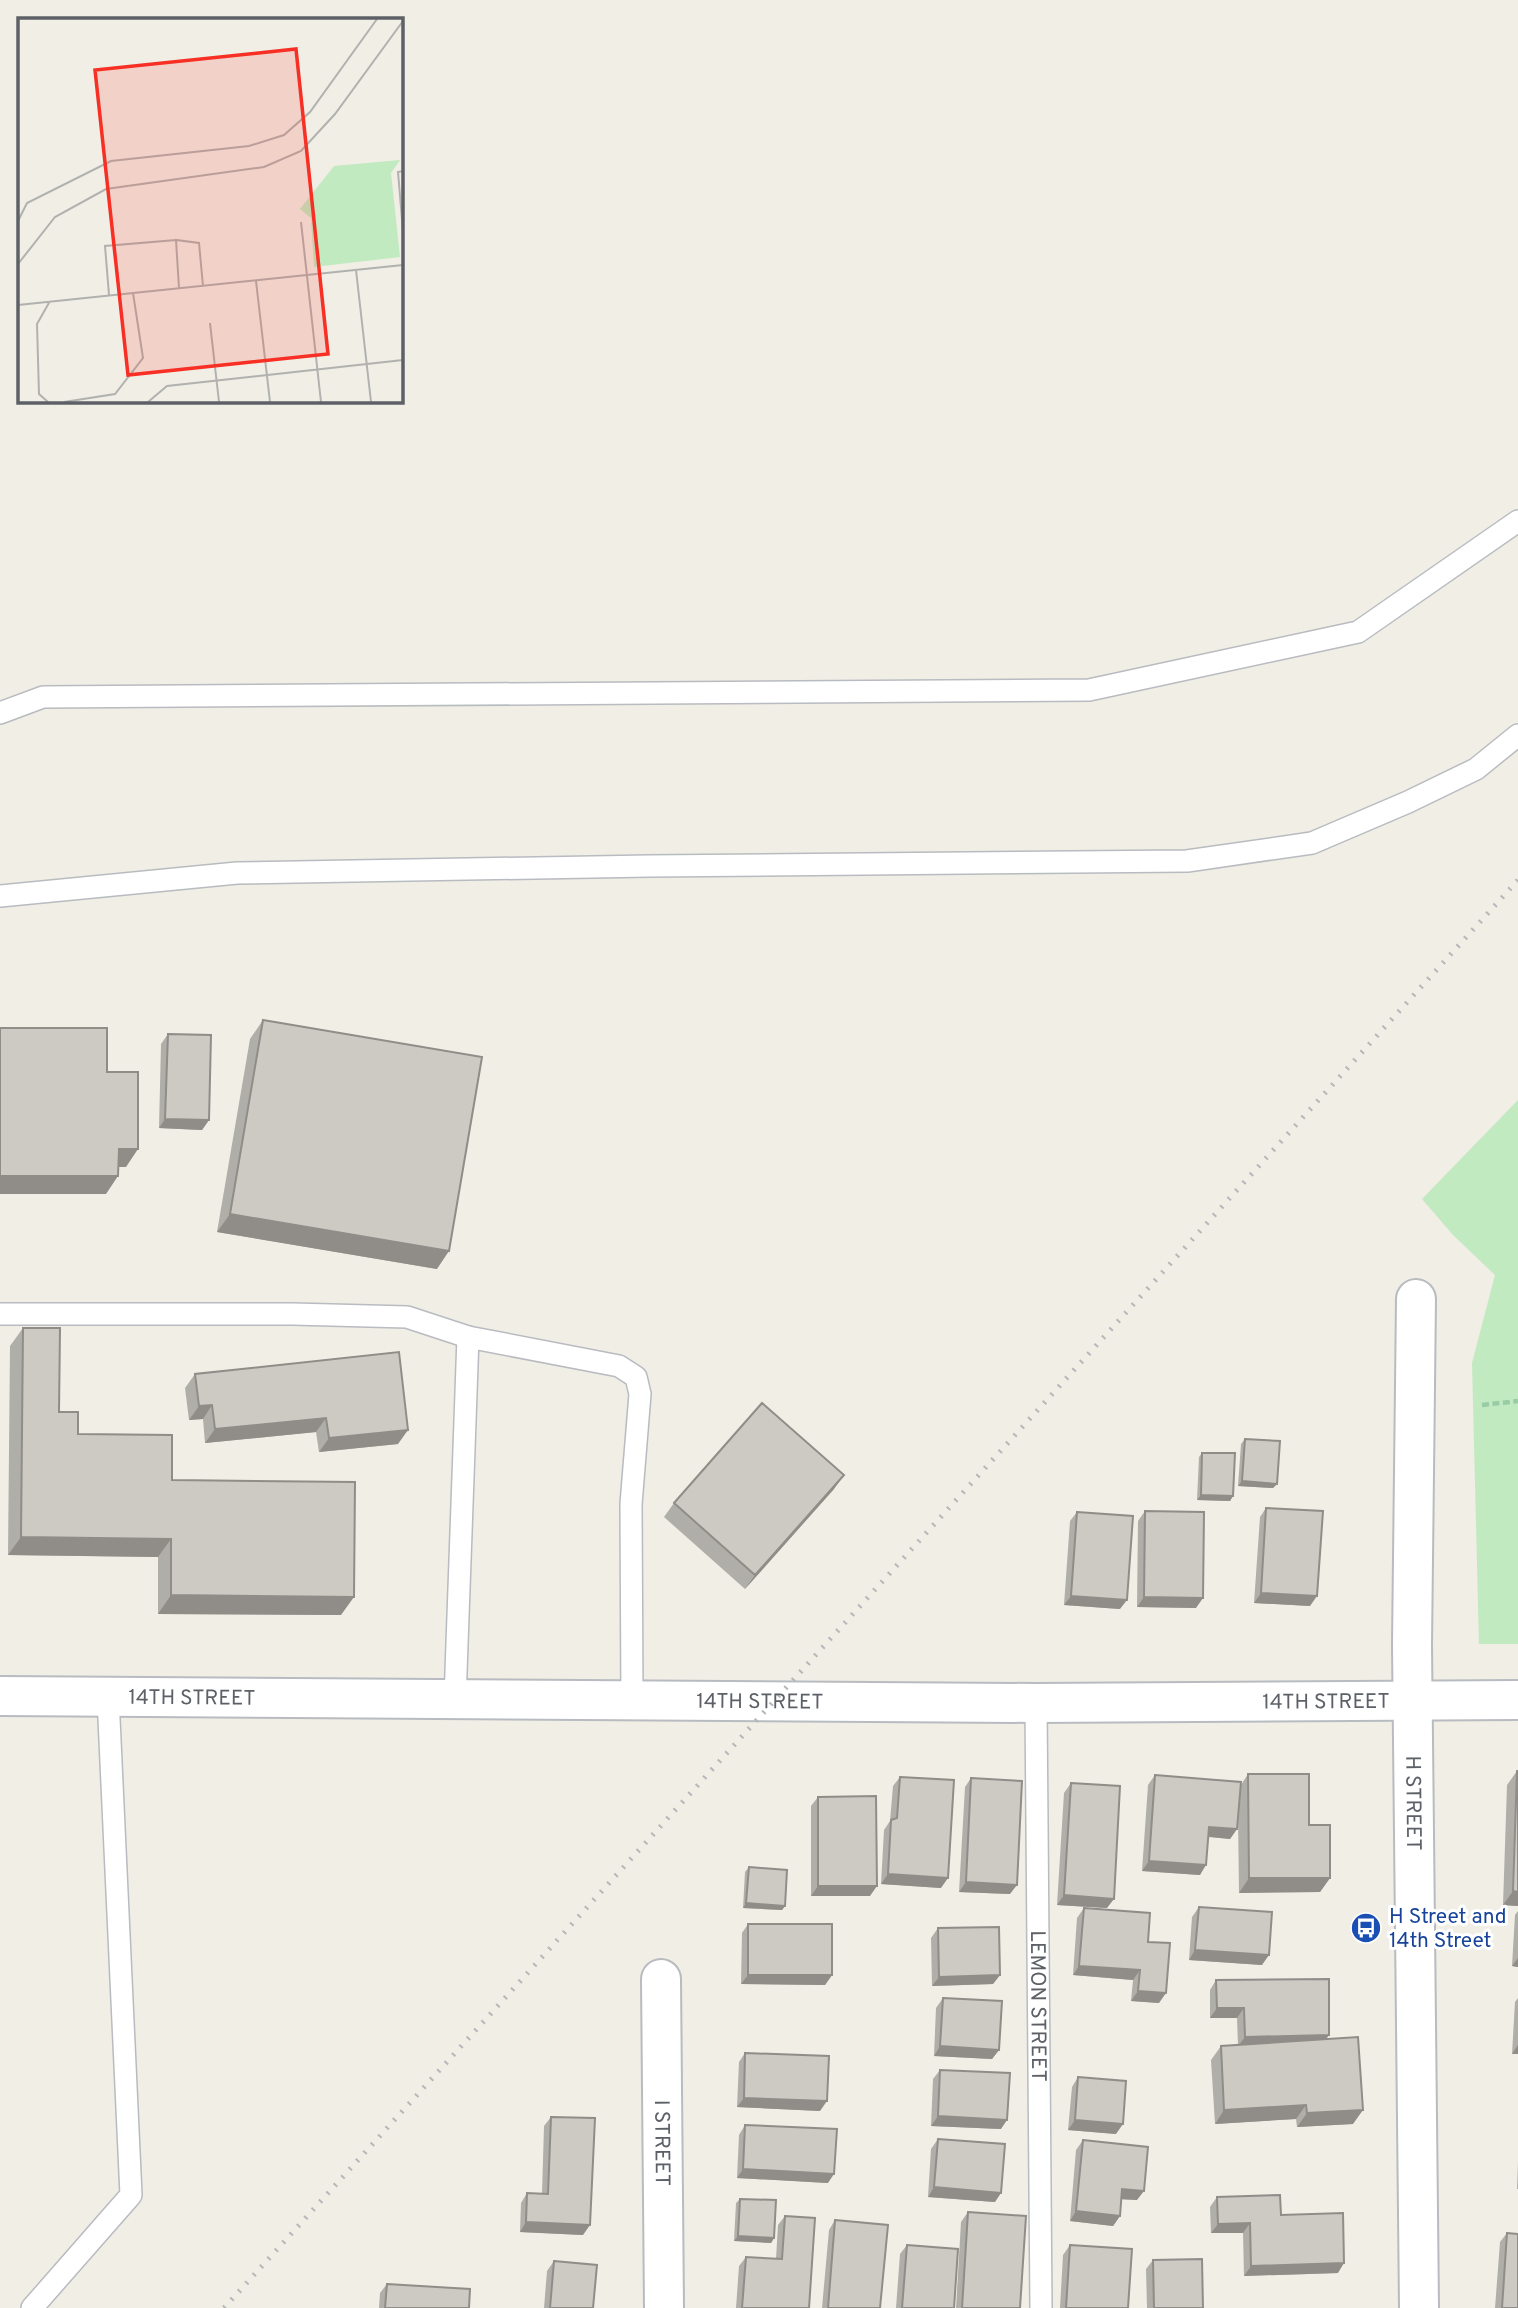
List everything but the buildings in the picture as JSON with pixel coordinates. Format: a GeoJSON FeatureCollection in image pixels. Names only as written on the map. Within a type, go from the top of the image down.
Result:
{"type":"FeatureCollection","features":[{"type":"Feature","properties":{"kind":"street","name":"H STREET"},"geometry":{"type":"LineString","coordinates":[[1416,1299],[1413,1700],[1419,2308]]}},
{"type":"Feature","properties":{"kind":"street","name":"14TH STREET"},"geometry":{"type":"LineString","coordinates":[[0,1696],[1037,1703],[1518,1700]]}},
{"type":"Feature","properties":{"kind":"street","name":"I STREET"},"geometry":{"type":"LineString","coordinates":[[661,1979],[664,2308]]}},
{"type":"Feature","properties":{"kind":"lane"},"geometry":{"type":"LineString","coordinates":[[0,713],[43,697],[1089,690],[1358,632],[1518,521]]}},
{"type":"Feature","properties":{"kind":"lane"},"geometry":{"type":"LineString","coordinates":[[0,896],[237,873],[1187,861],[1312,843],[1408,802],[1476,769],[1518,735]]}},
{"type":"Feature","properties":{"kind":"lane"},"geometry":{"type":"LineString","coordinates":[[0,1314],[293,1314],[407,1317],[468,1337],[619,1366],[636,1377],[640,1394],[631,1504],[632,1701]]}},
{"type":"Feature","properties":{"kind":"lane"},"geometry":{"type":"LineString","coordinates":[[455,1700],[468,1337]]}},
{"type":"Feature","properties":{"kind":"lane"},"geometry":{"type":"LineString","coordinates":[[32,2308],[131,2195],[108,1698]]}},
{"type":"Feature","properties":{"kind":"lane","name":"LEMON STREET"},"geometry":{"type":"LineString","coordinates":[[1037,1703],[1041,2308]]}},
{"type":"Feature","properties":{"kind":"path"},"geometry":{"type":"LineString","coordinates":[[1482,1405],[1518,1401]]}},
{"type":"Feature","properties":{"kind":"green space"},"geometry":{"type":"Polygon","coordinates":[[[1518,1100],[1518,1644],[1479,1644],[1472,1363],[1495,1275],[1453,1235],[1422,1199],[1518,1100]]]}},
{"type":"Feature","properties":{"kind":"railway"},"geometry":{"type":"LineString","coordinates":[[224,2308],[1518,880]]}},
{"type":"Feature","properties":{"kind":"place","name":"H Street and 14th Street"},"geometry":{"type":"Point","coordinates":[1366,1928]}}]}
